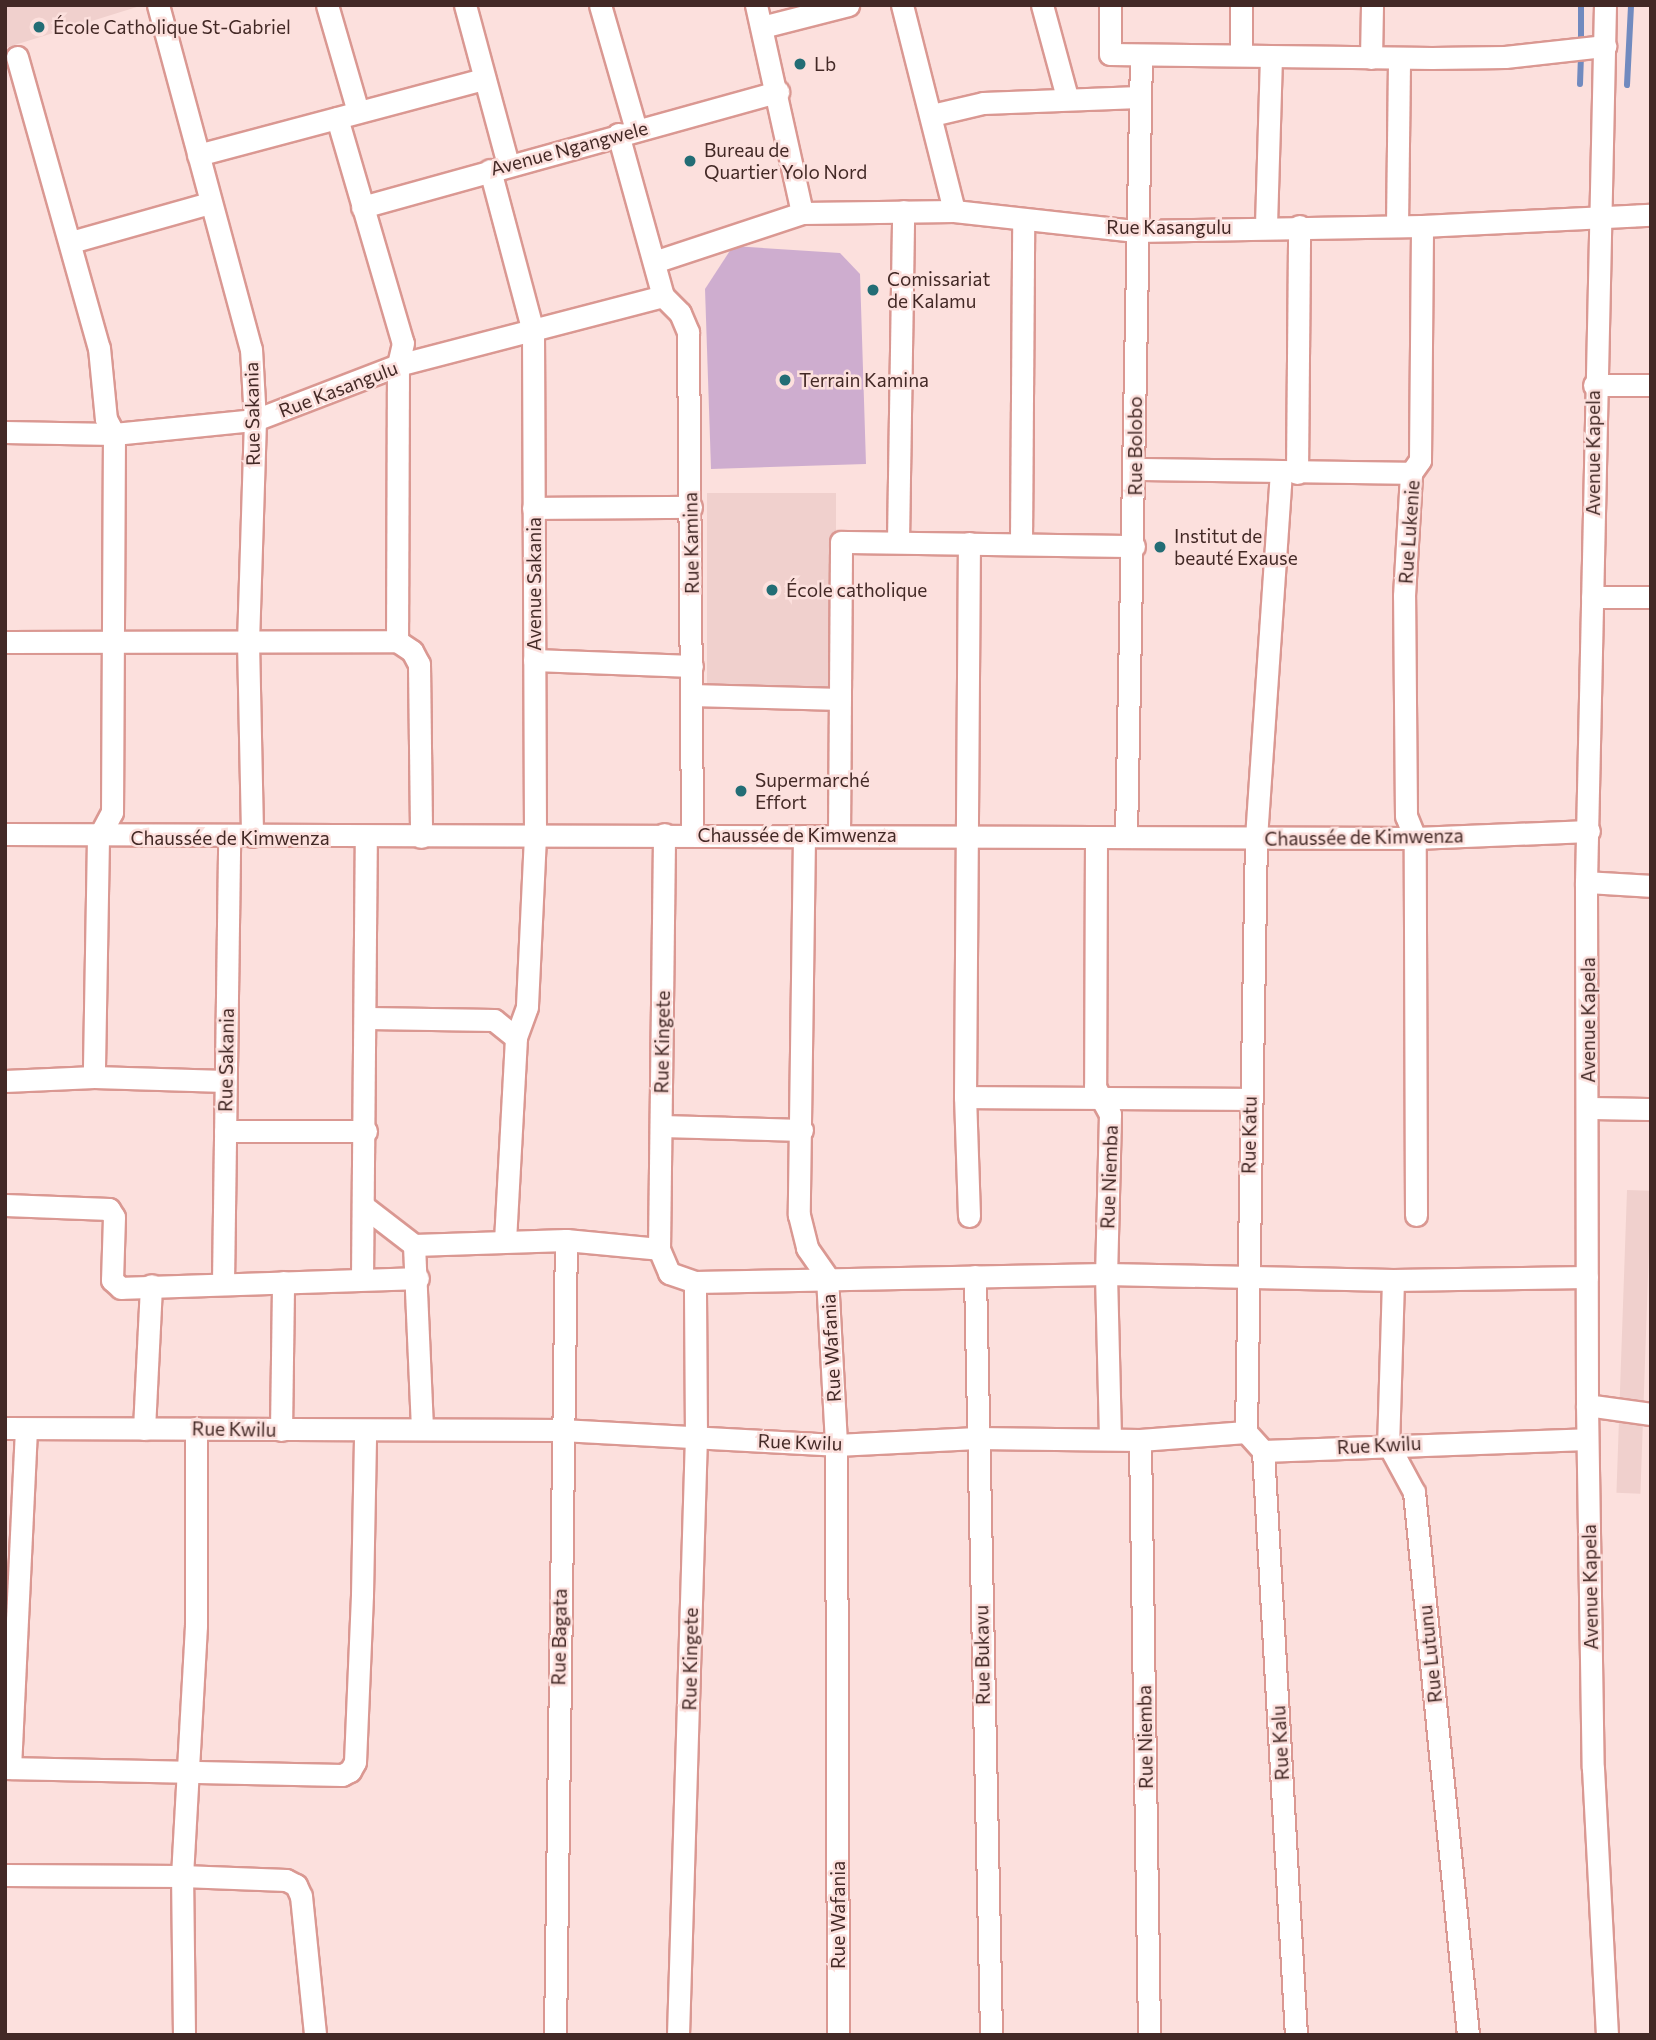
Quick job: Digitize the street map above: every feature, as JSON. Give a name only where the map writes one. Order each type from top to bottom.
[{"type":"street","name":"Rue Sakania","points":[[158,5],[210,203],[247,330],[255,420],[248,640],[252,836]]},
{"type":"street","points":[[327,5],[362,207],[403,343],[398,365],[397,641]]},
{"type":"street","name":"Avenue Sakania","points":[[465,5],[484,79],[533,331],[535,836],[527,1007],[516,1038],[506,1241]]},
{"type":"street","name":"Rue Kamina","points":[[600,5],[653,262],[663,296],[680,313],[688,332],[692,834]]},
{"type":"street","points":[[756,5],[778,92],[802,213]]},
{"type":"street","points":[[762,27],[848,5]]},
{"type":"street","points":[[902,5],[932,115],[954,211]]},
{"type":"street","points":[[1042,5],[1067,97]]},
{"type":"street","points":[[1110,5],[1110,54],[1399,59],[1505,57],[1605,46]]},
{"type":"street","points":[[1241,5],[1241,55]]},
{"type":"street","points":[[1371,58],[1372,5]]},
{"type":"street","name":"Avenue Kapela","points":[[1605,5],[1602,217],[1594,385],[1587,882],[1587,1439],[1593,1768],[1607,2035]]},
{"type":"street","name":"Rue Bolobo","points":[[1126,837],[1134,546],[1136,231],[1141,55]]},
{"type":"street","points":[[17,57],[99,348],[106,419],[114,434],[109,638],[111,812],[98,838],[94,1077]]},
{"type":"street","points":[[1266,225],[1271,58]]},
{"type":"street","points":[[1397,226],[1399,59]]},
{"type":"street","points":[[198,155],[484,79]]},
{"type":"street","name":"Avenue Ngangwele","points":[[362,207],[778,92]]},
{"type":"street","points":[[932,115],[983,103],[1067,97],[1139,97]]},
{"type":"street","points":[[71,242],[210,203]]},
{"type":"street","points":[[898,541],[903,211]]},
{"type":"street","name":"Rue Kasangulu","points":[[653,262],[802,213],[954,211],[1136,231],[1266,225],[1422,226],[1651,215]]},
{"type":"street","points":[[1021,542],[1023,220]]},
{"type":"street","name":"Rue Katu","points":[[1246,1432],[1255,838],[1289,474],[1299,226]]},
{"type":"street","name":"Rue Lukenie","points":[[1415,838],[1406,816],[1404,596],[1411,473],[1420,460],[1422,226]]},
{"type":"street","name":"Rue Kasangulu","points":[[5,432],[114,434],[255,420],[398,365],[663,296]]},
{"type":"street","points":[[1594,385],[1651,385]]},
{"type":"street","points":[[1135,469],[1289,474],[1411,473]]},
{"type":"street","points":[[533,508],[691,507]]},
{"type":"street","points":[[839,836],[841,542],[1021,542],[1134,546]]},
{"type":"street","points":[[969,543],[969,836],[965,1097],[969,1216]]},
{"type":"street","points":[[1592,597],[1651,597]]},
{"type":"street","points":[[5,642],[109,638],[397,641],[412,651],[419,664],[421,837]]},
{"type":"street","points":[[534,660],[692,666]]},
{"type":"street","points":[[692,695],[840,699]]},
{"type":"street","name":"Chaussée de Kimwenza","points":[[5,834],[98,838],[252,836],[366,839],[664,834],[1415,838],[1589,831]]},
{"type":"street","name":"Rue Kingete","points":[[659,1249],[664,834]]},
{"type":"street","name":"Rue Wafania","points":[[803,836],[802,1130],[799,1215],[807,1248],[827,1277],[836,1445],[838,2035]]},
{"type":"street","name":"Rue Sakania","points":[[223,1283],[229,837]]},
{"type":"street","name":"Rue Niemba","points":[[1096,838],[1095,1087],[1110,1114],[1106,1274],[1110,1437]]},
{"type":"street","points":[[1415,838],[1416,1214]]},
{"type":"street","points":[[362,1279],[366,1208],[368,1018],[366,839]]},
{"type":"street","points":[[1587,882],[1651,886]]},
{"type":"street","points":[[368,1018],[494,1020],[516,1038]]},
{"type":"street","points":[[5,1081],[94,1077],[225,1080]]},
{"type":"street","points":[[965,1097],[1249,1099]]},
{"type":"street","points":[[1588,1108],[1651,1109]]},
{"type":"street","points":[[661,1126],[802,1130]]},
{"type":"street","points":[[225,1131],[366,1131]]},
{"type":"street","points":[[5,1205],[110,1209],[114,1217],[112,1280],[121,1288],[418,1278]]},
{"type":"street","points":[[366,1208],[414,1245],[566,1240],[659,1249],[669,1273],[695,1282],[827,1277],[1106,1274],[1393,1280],[1587,1277]]},
{"type":"street","name":"Rue Bagata","points":[[555,2035],[561,1430],[566,1240]]},
{"type":"street","points":[[414,1245],[418,1278],[422,1428]]},
{"type":"street","name":"Rue Bukavu","points":[[975,1276],[990,2035]]},
{"type":"street","points":[[1388,1444],[1393,1280]]},
{"type":"street","points":[[281,1430],[283,1282]]},
{"type":"street","name":"Rue Kingete","points":[[678,2035],[696,1436],[695,1282]]},
{"type":"street","points":[[144,1429],[151,1285]]},
{"type":"street","points":[[1587,1405],[1651,1414]]},
{"type":"street","points":[[184,2035],[182,1876],[196,1625],[196,1428]]},
{"type":"street","name":"Rue Kwilu","points":[[15,1429],[196,1428],[365,1432],[422,1428],[561,1430],[836,1445],[977,1438],[1110,1437],[1140,1440],[1246,1432]]},
{"type":"street","points":[[15,1429],[8,1768],[342,1776],[350,1771],[355,1762],[365,1432]]},
{"type":"street","points":[[1246,1432],[1263,1451]]},
{"type":"street","name":"Rue Kwilu","points":[[1263,1451],[1388,1444],[1587,1439]]},
{"type":"street","name":"Rue Niemba","points":[[1140,1440],[1149,2035]]},
{"type":"street","name":"Rue Lutunu","points":[[1388,1444],[1414,1492],[1468,2035]]},
{"type":"street","name":"Rue Kalu","points":[[1263,1451],[1296,2035]]},
{"type":"street","points":[[5,1875],[182,1876],[286,1880],[296,1885],[301,1896],[314,2035]]},
{"type":"shaded area","name":"École Catholique St-Gabriel","points":[[5,5],[140,5],[140,6],[5,48]]},
{"type":"shaded area","name":"Terrain Kamina","points":[[733,246],[840,253],[860,274],[866,464],[711,469],[705,289]]},
{"type":"shaded area","name":"École catholique","points":[[707,493],[836,493],[836,688],[707,688]]},
{"type":"shaded area","points":[[1627,1190],[1651,1191],[1640,1494],[1616,1493]]},
{"type":"waterway","points":[[1581,5],[1581,43]]},
{"type":"waterway","points":[[1627,85],[1631,5]]},
{"type":"waterway","points":[[1580,84],[1581,52]]},
{"type":"place","name":"École Catholique St-Gabriel","points":[[39,27]]},
{"type":"place","name":"Lb","points":[[800,64]]},
{"type":"place","name":"Bureau de Quartier Yolo Nord","points":[[690,161]]},
{"type":"place","name":"Comissariat de Kalamu","points":[[873,290]]},
{"type":"place","name":"Terrain Kamina","points":[[785,380]]},
{"type":"place","name":"Institut de beauté Exause","points":[[1160,547]]},
{"type":"place","name":"École catholique","points":[[772,590]]},
{"type":"place","name":"Supermarché Effort","points":[[741,791]]}]
